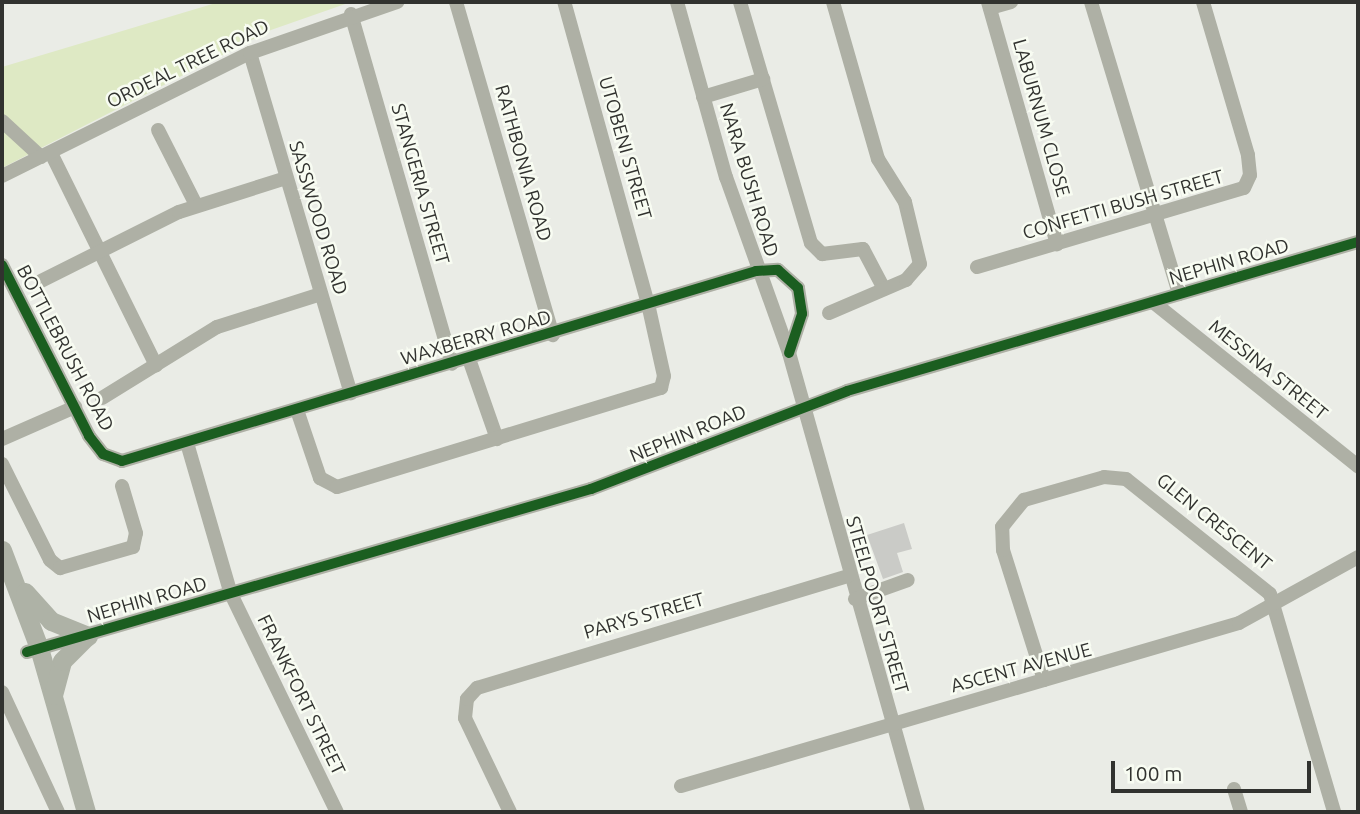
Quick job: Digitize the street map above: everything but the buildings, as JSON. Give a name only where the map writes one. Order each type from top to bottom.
[{"type":"main road","points":[[4,564],[43,615],[87,636],[57,671],[54,705]]},
{"type":"main road","points":[[4,564],[54,705],[86,812]]},
{"type":"main road","points":[[33,650],[75,812]]},
{"type":"street","name":"ORDEAL TREE ROAD","points":[[2,176],[250,53],[351,14],[397,2]]},
{"type":"street","name":"RATHBONIA ROAD","points":[[456,2],[553,335]]},
{"type":"street","name":"UTOBENI STREET","points":[[497,439],[661,388],[664,376],[649,304],[564,2]]},
{"type":"street","name":"NARA BUSH ROAD","points":[[677,2],[756,271],[789,353],[802,407]]},
{"type":"street","points":[[740,2],[816,251],[863,248],[884,289]]},
{"type":"street","points":[[829,313],[916,274],[919,253],[905,202],[878,159],[833,2]]},
{"type":"street","points":[[989,5],[1011,2]]},
{"type":"street","points":[[1091,2],[1180,294]]},
{"type":"street","name":"CONFETTI BUSH STREET","points":[[978,267],[1239,192],[1250,176],[1248,155],[1203,2]]},
{"type":"street","name":"LABURNUM CLOSE","points":[[989,5],[1057,244]]},
{"type":"street","name":"STANGERIA STREET","points":[[351,14],[452,364]]},
{"type":"street","name":"SASSWOOD ROAD","points":[[250,53],[351,393]]},
{"type":"street","points":[[703,97],[763,79]]},
{"type":"street","points":[[2,121],[46,155],[100,252],[156,365]]},
{"type":"street","points":[[158,130],[196,205]]},
{"type":"street","points":[[41,281],[196,205],[286,178]]},
{"type":"street","name":"NEPHIN ROAD","points":[[33,650],[604,485],[802,407],[1358,242]]},
{"type":"street","name":"BOTTLEBRUSH ROAD","points":[[2,265],[97,447]]},
{"type":"street","points":[[756,271],[778,270],[798,288],[802,314],[789,353]]},
{"type":"street","name":"WAXBERRY ROAD","points":[[97,447],[122,461],[553,335],[756,271]]},
{"type":"street","points":[[102,398],[217,327],[321,294]]},
{"type":"street","name":"MESSINA STREET","points":[[1153,302],[1358,466]]},
{"type":"street","points":[[296,410],[320,478],[330,487],[497,439],[469,359]]},
{"type":"street","points":[[2,439],[75,407]]},
{"type":"street","name":"STEELPOORT STREET","points":[[802,407],[918,812]]},
{"type":"street","name":"FRANKFORT STREET","points":[[187,443],[231,594],[337,812]]},
{"type":"street","points":[[2,464],[50,560],[60,568],[133,547],[136,533],[122,486]]},
{"type":"street","name":"GLEN CRESCENT","points":[[1044,680],[1000,534],[1007,516],[1024,500],[1104,477],[1126,479],[1264,588],[1276,606]]},
{"type":"street","name":"ASCENT AVENUE","points":[[681,786],[1187,640],[1276,606],[1358,557]]},
{"type":"street","name":"PARYS STREET","points":[[510,812],[464,711],[471,693],[484,684],[849,576]]},
{"type":"street","points":[[855,599],[908,580]]},
{"type":"street","points":[[1276,606],[1334,812]]},
{"type":"street","points":[[2,692],[58,812]]},
{"type":"street","points":[[1234,789],[1241,812]]},
{"type":"green space","points":[[219,2],[351,2],[271,30],[2,168],[2,67]]},
{"type":"cycle path","points":[[27,652],[591,489],[847,391],[1358,242]]},
{"type":"cycle path","points":[[2,265],[89,436],[103,454],[122,461],[756,271],[778,270],[798,288],[802,314],[789,353]]}]
